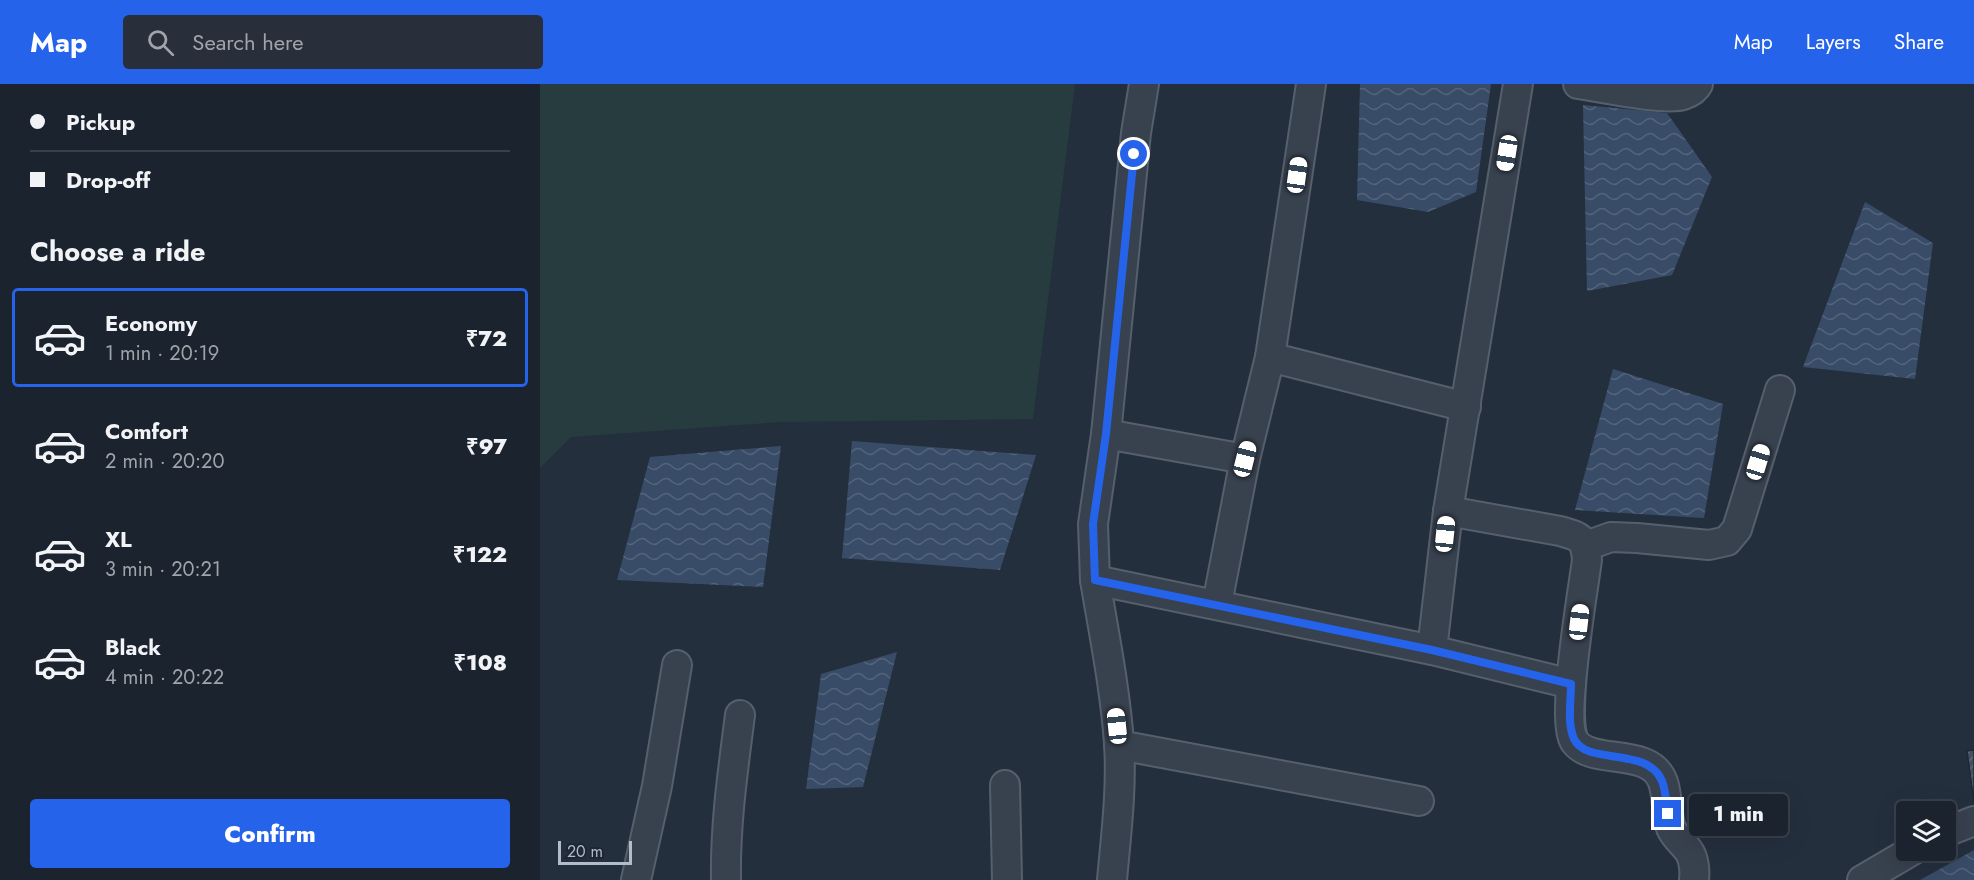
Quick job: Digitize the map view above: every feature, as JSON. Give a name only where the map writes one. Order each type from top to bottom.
[{"type":"street","points":[[1112,880],[1119,806],[1119,745],[1113,688],[1095,580],[1093,524],[1106,434],[1136,133],[1144,84]]},
{"type":"street","points":[[1217,604],[1245,459],[1270,357],[1311,84]]},
{"type":"street","points":[[1432,650],[1448,511],[1518,84]]},
{"type":"street","points":[[1578,84],[1663,96],[1682,96],[1695,89],[1698,84]]},
{"type":"street","points":[[1270,357],[1466,407]]},
{"type":"street","points":[[1586,546],[1611,537],[1709,545],[1727,541],[1737,529],[1780,390]]},
{"type":"street","points":[[1106,434],[1245,459]]},
{"type":"street","points":[[1448,511],[1560,531],[1578,536],[1586,546],[1587,560],[1571,684],[1570,728],[1575,742],[1590,752],[1644,762],[1656,770],[1663,782],[1672,829],[1679,842],[1690,853],[1695,872],[1694,880]]},
{"type":"street","points":[[1095,580],[1432,650],[1571,684]]},
{"type":"street","points":[[636,880],[657,786],[677,665]]},
{"type":"street","points":[[726,880],[725,846],[740,715]]},
{"type":"street","points":[[1119,745],[1419,801]]},
{"type":"street","points":[[1005,785],[1007,880]]},
{"type":"street","points":[[1956,828],[1974,821]]},
{"type":"street","points":[[1862,880],[1896,860]]},
{"type":"green space","points":[[540,84],[1075,84],[1033,419],[781,422],[571,437],[540,468]]},
{"type":"water","points":[[1360,84],[1491,84],[1476,192],[1428,212],[1357,200]]},
{"type":"water","points":[[1583,105],[1667,113],[1712,177],[1672,275],[1587,291]]},
{"type":"water","points":[[1865,202],[1933,243],[1915,379],[1803,367]]},
{"type":"water","points":[[1613,369],[1723,404],[1704,518],[1575,510]]},
{"type":"water","points":[[852,441],[1036,455],[1000,570],[842,558]]},
{"type":"water","points":[[781,446],[763,587],[617,580],[650,457]]},
{"type":"water","points":[[897,652],[863,787],[806,789],[821,674]]},
{"type":"water","points":[[1974,850],[1974,880],[1920,880],[1956,861]]},
{"type":"building","points":[[1974,750],[1974,803],[1967,751]]},
{"type":"route","points":[[1134,154],[1106,434],[1093,524],[1095,580],[1432,650],[1571,684],[1570,728],[1575,742],[1590,752],[1644,762],[1656,770],[1663,782],[1668,814]]}]
